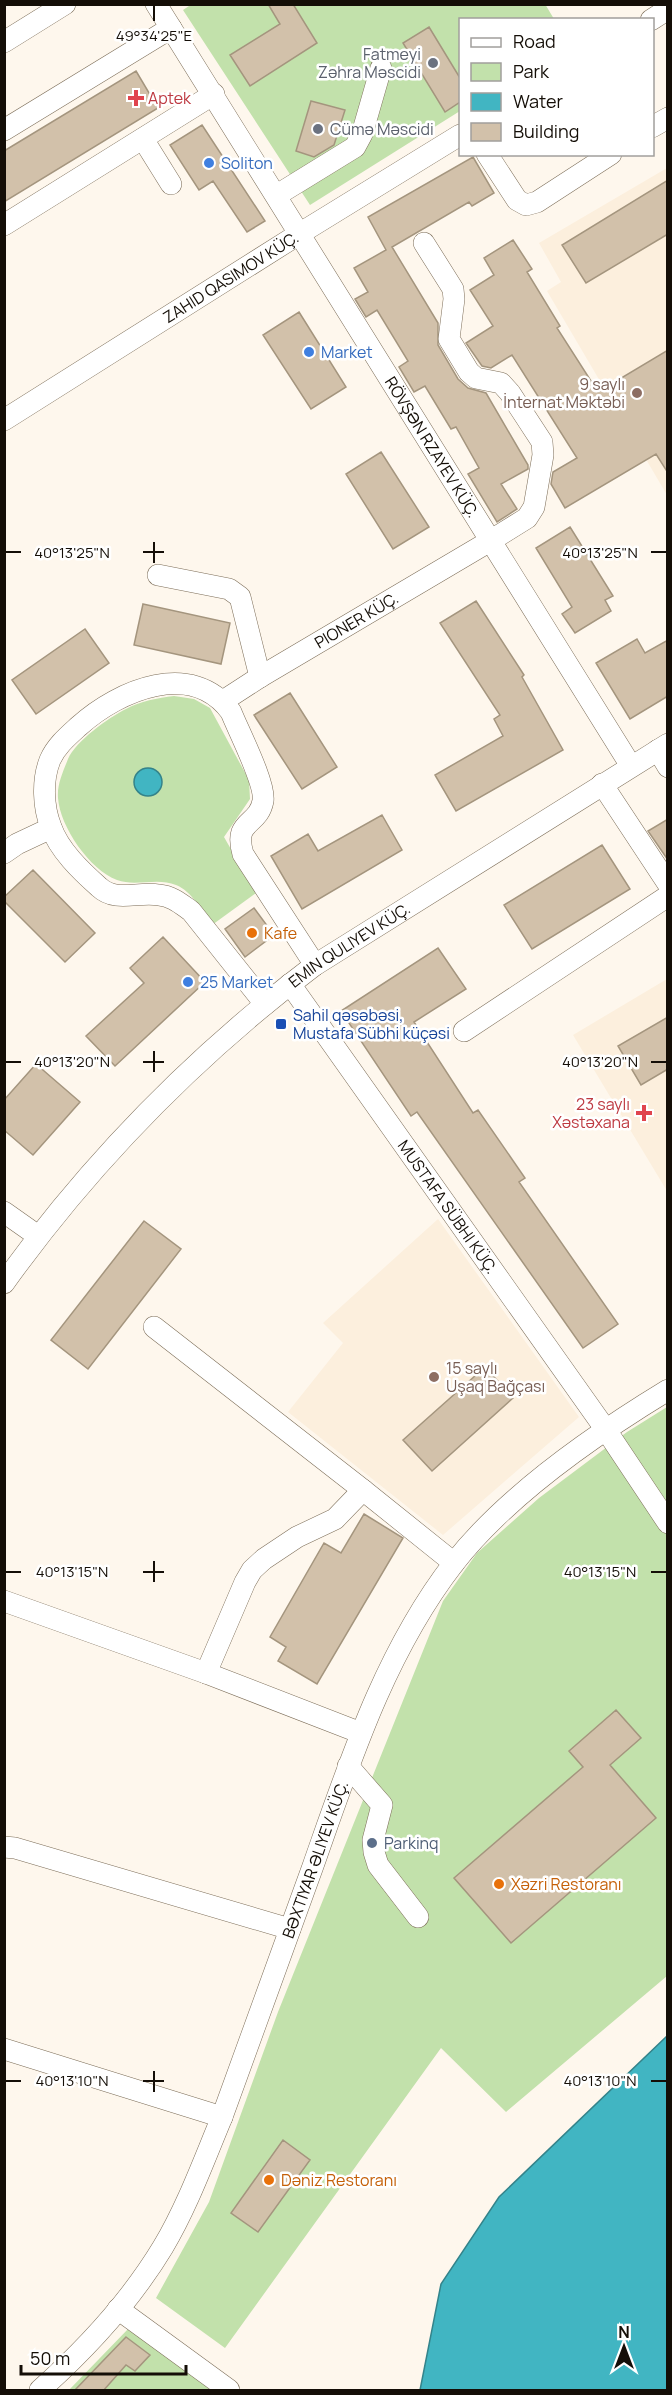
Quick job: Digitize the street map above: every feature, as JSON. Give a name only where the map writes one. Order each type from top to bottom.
[{"type":"street","points":[[4,42],[65,4]]},
{"type":"street","name":"RÖVŞƏN RZAYEV KÜÇ.","points":[[156,4],[277,195],[630,766]]},
{"type":"street","points":[[654,18],[668,9]]},
{"type":"street","points":[[4,130],[171,28]]},
{"type":"street","points":[[277,195],[356,147],[381,68]]},
{"type":"street","points":[[4,225],[214,94]]},
{"type":"street","points":[[654,126],[668,117]]},
{"type":"street","points":[[4,420],[459,136]]},
{"type":"street","points":[[142,138],[171,184]]},
{"type":"street","points":[[488,156],[517,200],[526,205],[537,202],[608,156]]},
{"type":"street","name":"PIONER KÜÇ.","points":[[223,701],[527,518],[534,507],[543,455],[542,442],[501,383],[476,378],[469,372],[448,339],[454,299],[453,289],[424,243]]},
{"type":"street","points":[[158,575],[229,589],[240,597],[260,677]]},
{"type":"street","points":[[265,1004],[191,911],[175,900],[161,895],[142,893],[116,897],[101,890],[65,852],[51,828],[45,799],[45,780],[51,760],[62,742],[88,718],[117,699],[151,685],[177,683],[196,686],[210,691],[223,701],[231,712],[262,786],[263,800],[257,814],[241,831],[240,844],[243,854],[315,965]]},
{"type":"street","name":"EMIN QULIYEV KÜÇ.","points":[[4,1282],[38,1236],[100,1162],[156,1104],[265,1004],[315,965],[630,766],[664,753]]},
{"type":"street","points":[[602,784],[668,884]]},
{"type":"street","points":[[4,853],[17,844],[51,828]]},
{"type":"street","points":[[464,1030],[668,896]]},
{"type":"street","name":"MUSTAFA SÜBHI KÜÇ.","points":[[290,984],[606,1430],[668,1523]]},
{"type":"street","points":[[4,1212],[38,1236]]},
{"type":"street","points":[[154,1327],[454,1563]]},
{"type":"street","name":"BƏXTIYAR ƏLIYEV KÜÇ.","points":[[40,2391],[86,2346],[118,2309],[163,2247],[222,2117],[361,1733],[405,1637],[429,1598],[473,1540],[524,1492],[606,1430],[668,1390]]},
{"type":"street","points":[[206,1673],[252,1570],[297,1537],[335,1519],[363,1490]]},
{"type":"street","points":[[4,1601],[206,1673],[361,1733]]},
{"type":"street","points":[[348,1766],[382,1805],[373,1840],[378,1864],[418,1917]]},
{"type":"street","points":[[4,1847],[15,1848],[290,1929]]},
{"type":"street","points":[[4,2049],[222,2117]]},
{"type":"street","points":[[118,2309],[229,2391]]},
{"type":"shaded area","name":"9 saylı İnternat Məktəbi","points":[[667,168],[667,495],[547,291],[561,282],[539,243]]},
{"type":"shaded area","name":"23 saylı Xəstəxana","points":[[667,979],[667,1191],[573,1035]]},
{"type":"shaded area","name":"15 saylı Uşaq Bağçası","points":[[438,1219],[579,1417],[443,1535],[288,1412],[343,1343],[323,1323]]},
{"type":"green space","points":[[192,4],[545,4],[553,18],[459,18],[459,112],[310,205],[183,10]]},
{"type":"green space","points":[[174,696],[194,699],[210,708],[249,780],[250,799],[224,837],[256,893],[212,925],[192,897],[182,888],[161,882],[124,882],[107,875],[97,867],[70,834],[64,822],[58,798],[59,783],[68,759],[85,738],[110,718],[131,706]]},
{"type":"green space","points":[[667,1407],[667,1976],[506,2112],[441,2048],[225,2348],[156,2298],[209,2202],[278,2012],[443,1601],[477,1553],[539,1498],[627,1432]]},
{"type":"green space","points":[[129,2328],[212,2390],[69,2390]]},
{"type":"water","points":[[148,768],[158,772],[162,782],[158,792],[148,796],[138,792],[134,782],[138,772]]},
{"type":"water","points":[[667,2036],[667,2390],[420,2390],[441,2284],[499,2197]]},
{"type":"building","points":[[268,4],[293,4],[317,43],[250,86],[230,55],[280,24]]},
{"type":"building","points":[[429,27],[459,76],[459,103],[445,112],[403,43]]},
{"type":"building","points":[[136,71],[158,108],[4,202],[4,151]]},
{"type":"building","points":[[311,101],[345,110],[334,145],[314,157],[296,151]]},
{"type":"building","points":[[202,125],[265,221],[247,232],[213,181],[199,190],[170,145]]},
{"type":"building","points":[[473,157],[494,193],[472,206],[469,202],[392,247],[438,323],[438,345],[458,379],[468,388],[486,393],[528,465],[528,469],[501,484],[517,509],[497,522],[468,474],[479,468],[456,427],[451,429],[425,386],[414,392],[399,367],[408,361],[377,310],[366,317],[355,299],[368,292],[354,268],[386,250],[368,217]]},
{"type":"building","points":[[668,180],[668,234],[586,283],[562,245]]},
{"type":"building","points":[[513,240],[532,269],[527,272],[560,326],[557,328],[598,392],[668,350],[668,473],[656,454],[565,508],[551,484],[553,472],[577,458],[512,355],[491,368],[482,366],[466,343],[493,326],[470,290],[494,275],[484,258]]},
{"type":"building","points":[[299,312],[346,387],[311,409],[263,335]]},
{"type":"building","points":[[381,452],[429,527],[393,549],[346,474]]},
{"type":"building","points":[[570,527],[613,596],[605,600],[611,611],[575,633],[562,614],[572,607],[536,548]]},
{"type":"building","points":[[476,601],[524,675],[522,677],[563,750],[456,811],[435,775],[503,736],[494,719],[500,715],[440,623]]},
{"type":"building","points":[[143,604],[230,623],[221,664],[134,645]]},
{"type":"building","points":[[85,629],[109,663],[36,714],[12,680]]},
{"type":"building","points":[[637,639],[645,653],[668,640],[668,696],[630,719],[596,663]]},
{"type":"building","points":[[290,693],[337,767],[302,789],[254,715]]},
{"type":"building","points":[[382,815],[402,850],[302,909],[271,856],[308,834],[318,851]]},
{"type":"building","points":[[668,819],[668,860],[648,831]]},
{"type":"building","points":[[602,845],[630,889],[532,949],[504,905]]},
{"type":"building","points":[[33,870],[95,933],[65,962],[4,901],[4,897]]},
{"type":"building","points":[[254,908],[274,935],[245,957],[225,929]]},
{"type":"building","points":[[163,937],[205,982],[115,1066],[86,1036],[144,983],[130,968]]},
{"type":"building","points":[[438,948],[466,989],[414,1022],[473,1113],[478,1110],[525,1178],[519,1182],[618,1324],[583,1348],[417,1112],[411,1116],[341,1011]]},
{"type":"building","points":[[668,1017],[668,1069],[641,1085],[618,1046]]},
{"type":"building","points":[[36,1064],[80,1102],[33,1155],[4,1130],[4,1100]]},
{"type":"building","points":[[144,1221],[181,1249],[88,1369],[51,1340]]},
{"type":"building","points":[[485,1367],[513,1398],[432,1471],[403,1440]]},
{"type":"building","points":[[364,1514],[403,1538],[317,1684],[278,1661],[286,1647],[270,1637],[324,1543],[341,1553]]},
{"type":"building","points":[[616,1710],[641,1738],[610,1765],[656,1818],[511,1943],[454,1878],[583,1767],[569,1751]]},
{"type":"building","points":[[283,2140],[310,2160],[258,2232],[231,2213]]},
{"type":"building","points":[[126,2337],[150,2355],[135,2371],[126,2365],[103,2391],[74,2391]]},
{"type":"place","name":"Fatmeyi Zəhra Məscidi","points":[[433,63]]},
{"type":"place","name":"Aptek","points":[[136,98]]},
{"type":"place","name":"Cümə Məscidi","points":[[318,129]]},
{"type":"place","name":"Soliton","points":[[209,163]]},
{"type":"place","name":"Market","points":[[309,352]]},
{"type":"place","name":"9 saylı İnternat Məktəbi","points":[[637,393]]},
{"type":"place","name":"Kafe","points":[[252,933]]},
{"type":"place","name":"25 Market","points":[[188,982]]},
{"type":"place","name":"Sahil qəsəbəsi, Mustafa Sübhi küçəsi","points":[[281,1024]]},
{"type":"place","name":"23 saylı Xəstəxana","points":[[644,1113]]},
{"type":"place","name":"15 saylı Uşaq Bağçası","points":[[434,1377]]},
{"type":"place","name":"Parkinq","points":[[372,1843]]},
{"type":"place","name":"Xəzri Restoranı","points":[[499,1884]]},
{"type":"place","name":"Dəniz Restoranı","points":[[269,2180]]}]
